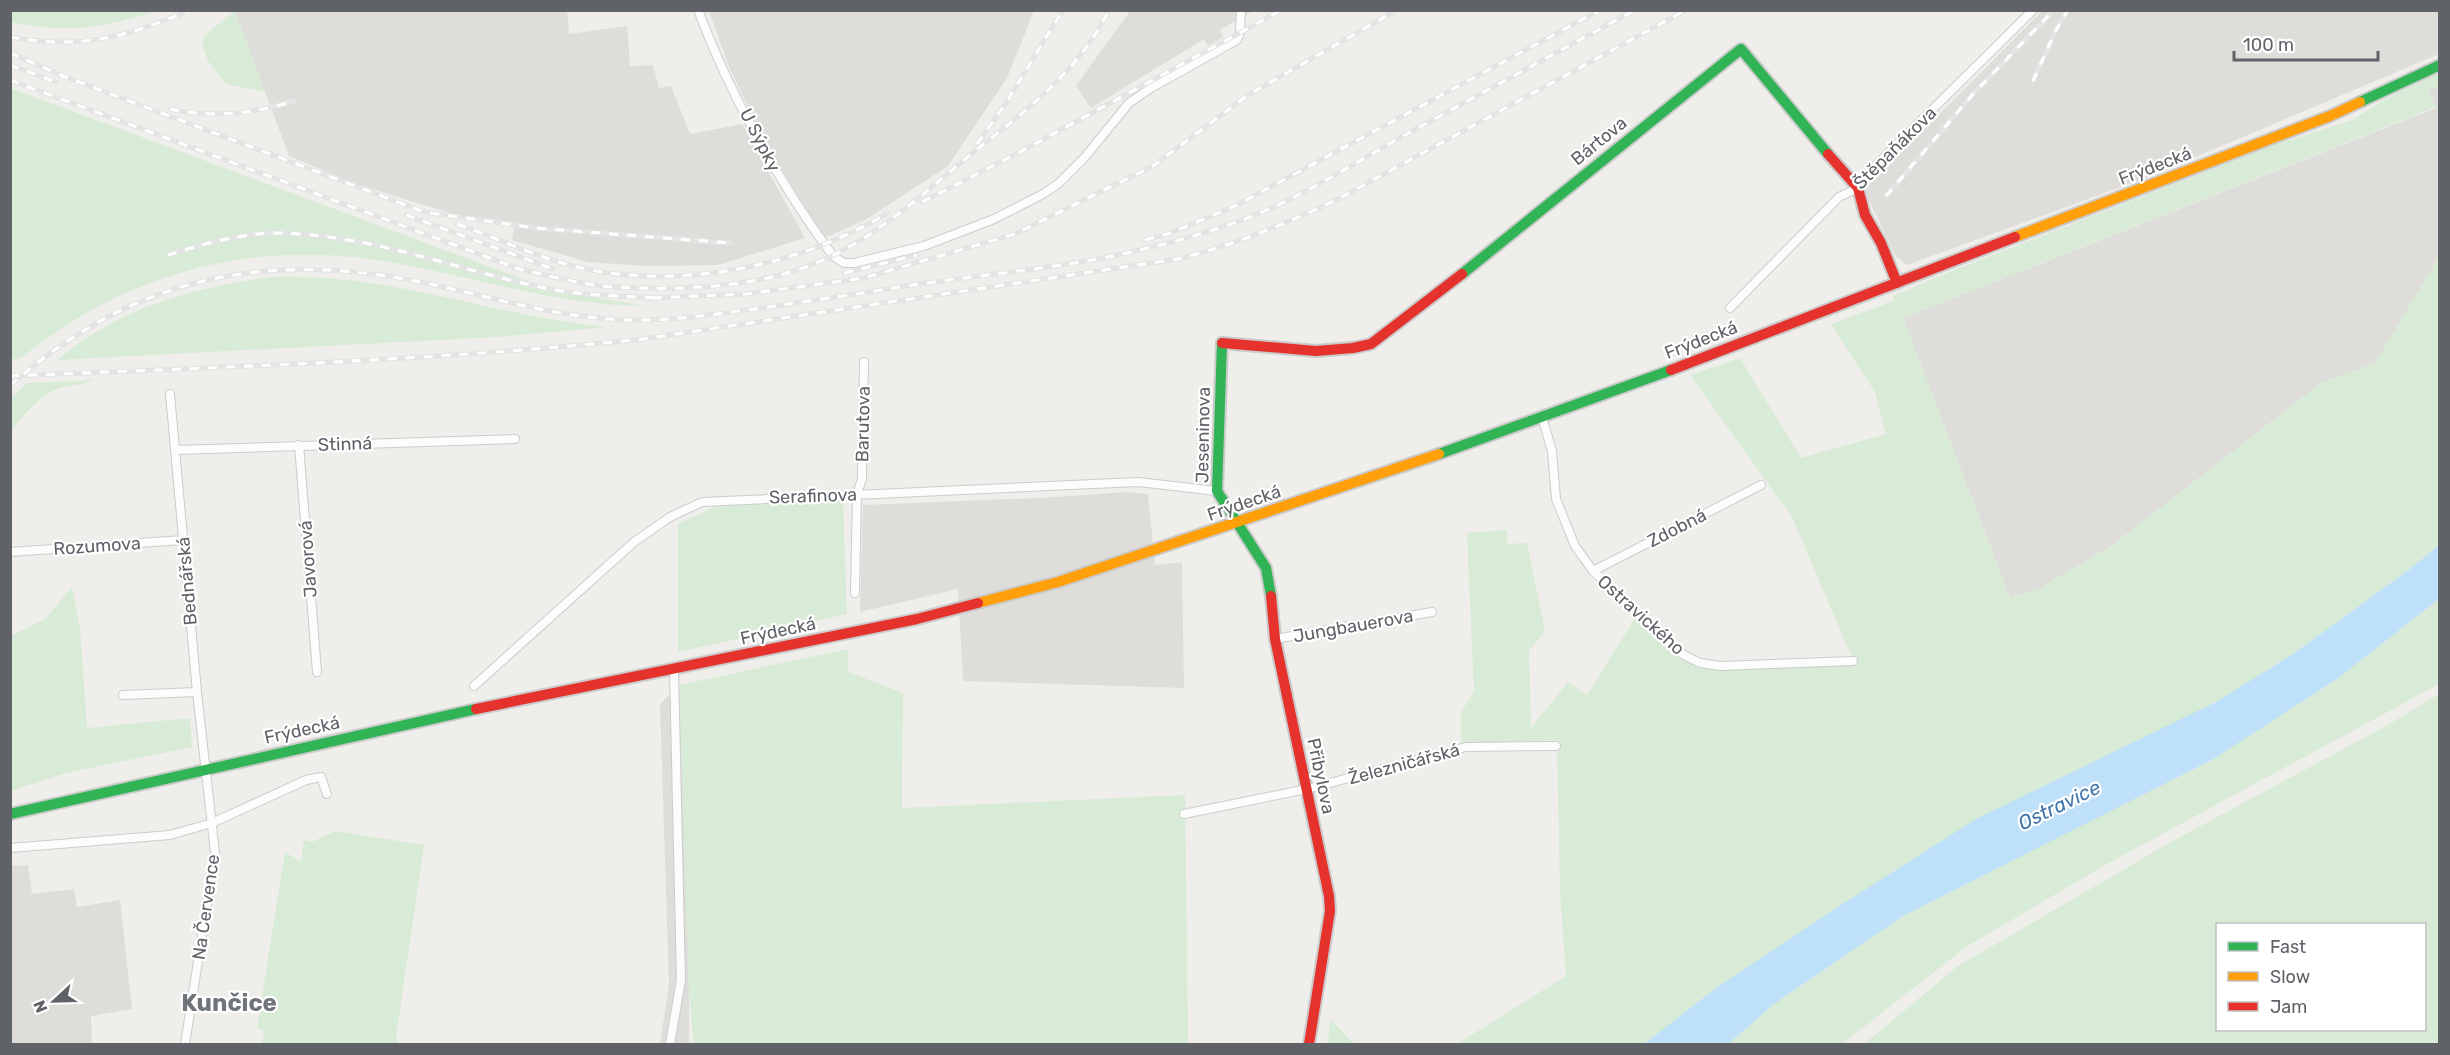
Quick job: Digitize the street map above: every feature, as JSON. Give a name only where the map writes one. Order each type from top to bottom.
[{"type":"main road","name":"Bártova","points":[[1222,342],[1294,350],[1353,349],[1371,344],[1470,268],[1741,49],[1858,188],[1865,215],[1881,243],[1897,283]]},
{"type":"main road","name":"Frýdecká","points":[[10,813],[424,720],[674,670],[977,605],[1058,582],[1237,523],[1542,417],[2330,116],[2439,64]]},
{"type":"main road","name":"Jeseninova","points":[[1222,342],[1217,491],[1237,523]]},
{"type":"main road","name":"Přibylova","points":[[1237,523],[1266,568],[1270,584],[1275,639],[1329,896],[1330,911],[1310,1044]]},
{"type":"street","name":"U Sýpky","points":[[698,10],[712,48],[782,183],[837,260],[844,263],[867,261],[924,246],[994,219],[1043,194],[1059,183],[1085,157],[1129,104],[1151,88],[1237,40],[1240,33],[1241,10]]},
{"type":"street","name":"Štěpaňákova","points":[[1730,308],[1839,196],[1858,188],[1866,175],[2033,10]]},
{"type":"street","name":"Barutova","points":[[855,593],[857,494],[862,479],[864,362]]},
{"type":"street","name":"Bednářská","points":[[170,394],[204,769]]},
{"type":"street","name":"Ostravického","points":[[1542,417],[1552,451],[1556,499],[1575,546],[1593,571],[1666,642],[1700,663],[1721,666],[1853,662]]},
{"type":"street","name":"Stinná","points":[[176,450],[515,439]]},
{"type":"street","name":"Javorová","points":[[299,445],[317,672]]},
{"type":"street","name":"Serafinova","points":[[474,686],[634,542],[670,517],[702,502],[1138,482],[1217,491]]},
{"type":"street","name":"Zdobná","points":[[1593,571],[1761,485]]},
{"type":"street","name":"Rozumova","points":[[10,552],[183,540]]},
{"type":"street","name":"Jungbauerova","points":[[1275,639],[1432,612]]},
{"type":"street","points":[[670,1044],[681,980],[674,670]]},
{"type":"street","points":[[123,695],[197,692]]},
{"type":"street","name":"Železničářská","points":[[1184,814],[1307,789],[1466,747],[1556,746]]},
{"type":"street","name":"Na Července","points":[[185,1044],[215,853],[204,769]]},
{"type":"street","points":[[10,848],[170,835],[212,823],[306,780],[321,777],[327,794]]},
{"type":"shaded area","points":[[567,10],[569,34],[627,26],[630,66],[653,65],[659,88],[671,86],[690,134],[742,124],[805,238],[718,265],[645,266],[588,262],[512,240],[515,222],[453,214],[356,184],[289,156],[235,11]]},
{"type":"shaded area","points":[[709,11],[1034,11],[1007,78],[948,166],[865,220],[824,238],[764,140],[729,67]]},
{"type":"shaded area","points":[[1130,11],[1253,11],[1220,30],[1223,37],[1208,46],[1204,39],[1091,108],[1076,86]]},
{"type":"shaded area","points":[[2042,11],[2439,11],[2439,54],[2146,178],[1907,265],[1895,255],[1866,194],[1867,187]]},
{"type":"shaded area","points":[[2439,85],[2439,257],[2375,363],[2321,383],[2110,547],[2038,589],[2010,598],[1903,318],[2436,108],[2428,91]]},
{"type":"shaded area","points":[[1127,492],[1148,494],[1155,565],[1182,562],[1184,688],[963,681],[958,589],[860,612],[863,505]]},
{"type":"shaded area","points":[[679,685],[689,943],[689,1044],[660,1044],[669,984],[660,704]]},
{"type":"shaded area","points":[[28,865],[32,894],[74,889],[77,907],[120,900],[132,1009],[91,1016],[92,1044],[11,1044],[11,866]]},
{"type":"green space","points":[[11,10],[158,11],[102,25],[51,28],[11,22]]},
{"type":"green space","points":[[235,11],[265,92],[226,84],[208,61],[202,44],[205,35]]},
{"type":"green space","points":[[2439,73],[2439,85],[2428,91],[2436,107],[1903,318],[2010,598],[2038,589],[2110,547],[2321,383],[2375,363],[2439,257],[2439,545],[2410,569],[2293,654],[2216,702],[2110,755],[1841,905],[1716,988],[1644,1044],[1457,1044],[1566,976],[1560,892],[1557,740],[1461,743],[1461,712],[1474,692],[1467,533],[1507,530],[1507,544],[1527,543],[1545,631],[1529,651],[1531,728],[1568,682],[1587,695],[1636,617],[1673,655],[1699,668],[1853,660],[1792,517],[1690,375],[1740,358],[1801,458],[1886,434],[1875,392],[1831,324],[1894,301],[1893,296],[1952,271],[2272,146],[2352,120],[2389,97]]},
{"type":"green space","points":[[10,88],[552,290],[646,306],[614,305],[552,297],[431,270],[348,257],[297,255],[247,258],[199,268],[152,282],[106,302],[62,328],[20,359],[11,359]]},
{"type":"green space","points":[[275,277],[318,278],[401,288],[565,322],[607,327],[497,337],[57,360],[106,326],[160,302],[217,286]]},
{"type":"green space","points":[[94,380],[50,392],[32,407],[11,430],[11,398],[27,383]]},
{"type":"green space","points":[[843,500],[847,614],[678,652],[678,524],[716,506]]},
{"type":"green space","points":[[72,587],[80,628],[87,728],[190,718],[192,747],[66,773],[11,791],[11,636],[45,619]]},
{"type":"green space","points":[[2439,599],[2439,684],[2105,865],[1966,947],[1842,1044],[1728,1044],[1774,1004],[1903,916],[2212,760],[2337,679]]},
{"type":"green space","points":[[848,649],[848,672],[903,693],[902,808],[1185,795],[1188,1044],[694,1044],[689,993],[679,685]]},
{"type":"green space","points":[[2439,694],[2439,1044],[1864,1044],[1958,966],[2171,842],[2386,726]]},
{"type":"green space","points":[[335,831],[424,845],[396,1037],[399,1044],[262,1044],[264,1031],[257,1028],[285,852],[301,862],[304,840],[312,842]]},
{"type":"green space","points":[[1330,1019],[1354,1044],[1328,1044]]},
{"type":"water","name":"Ostravice","points":[[2439,545],[2439,599],[2337,679],[2212,760],[1903,916],[1774,1004],[1728,1044],[1644,1044],[1716,988],[1976,819],[2216,702],[2293,654],[2410,569]]},
{"type":"railway","points":[[10,37],[59,42],[103,38],[124,34],[191,10]]},
{"type":"railway","points":[[977,144],[1006,103],[1063,10]]},
{"type":"railway","points":[[515,268],[602,286],[669,288],[753,281],[807,267],[852,246],[889,221],[1032,105],[1083,52],[1109,10]]},
{"type":"railway","points":[[922,202],[1018,153],[1282,10]]},
{"type":"railway","points":[[653,298],[746,294],[864,278],[1015,234],[1153,166],[1248,95],[1397,10]]},
{"type":"railway","points":[[1145,240],[1171,233],[1235,206],[1600,10]]},
{"type":"railway","points":[[10,386],[56,349],[103,320],[151,297],[202,282],[253,272],[307,270],[363,273],[420,282],[585,317],[656,320],[762,308],[1113,256],[1218,229],[1278,205],[1635,10]]},
{"type":"railway","points":[[10,376],[406,358],[564,347],[643,339],[1178,259],[1260,233],[1338,199],[1686,10]]},
{"type":"railway","points":[[1886,196],[1974,93],[2054,10]]},
{"type":"railway","points":[[2033,81],[2056,30],[2068,10]]},
{"type":"railway","points":[[10,53],[63,76],[424,212],[535,228],[730,243]]},
{"type":"railway","points":[[10,65],[56,82]]},
{"type":"railway","points":[[10,80],[522,270]]},
{"type":"railway","points":[[170,109],[217,114],[248,112],[294,101]]},
{"type":"railway","points":[[457,224],[532,253],[577,267],[645,276],[680,276],[750,267],[784,258],[848,234],[888,213]]},
{"type":"railway","points":[[406,215],[553,269]]},
{"type":"railway","points":[[168,255],[208,243],[265,233],[314,235],[383,247],[550,289],[659,298]]},
{"type":"railway","points":[[844,273],[917,255]]},
{"type":"traffic: fast","points":[[1462,274],[1741,49],[1828,154]]},
{"type":"traffic: fast","points":[[2360,102],[2440,65]]},
{"type":"traffic: fast","points":[[1222,343],[1217,491],[1266,568],[1271,596]]},
{"type":"traffic: fast","points":[[1439,454],[1671,370]]},
{"type":"traffic: fast","points":[[10,814],[476,709]]},
{"type":"traffic: slow","points":[[2015,237],[2330,116],[2360,102]]},
{"type":"traffic: slow","points":[[978,603],[1058,582],[1439,454]]},
{"type":"traffic: jam","points":[[1828,154],[1858,188],[1865,215],[1881,243],[1897,283]]},
{"type":"traffic: jam","points":[[1671,370],[2015,237]]},
{"type":"traffic: jam","points":[[1222,343],[1316,351],[1371,344],[1462,274]]},
{"type":"traffic: jam","points":[[1271,596],[1275,639],[1329,896],[1330,911],[1309,1044]]},
{"type":"traffic: jam","points":[[476,709],[917,619],[978,603]]},
{"type":"district","name":"Kunčice","points":[[229,1003]]}]
